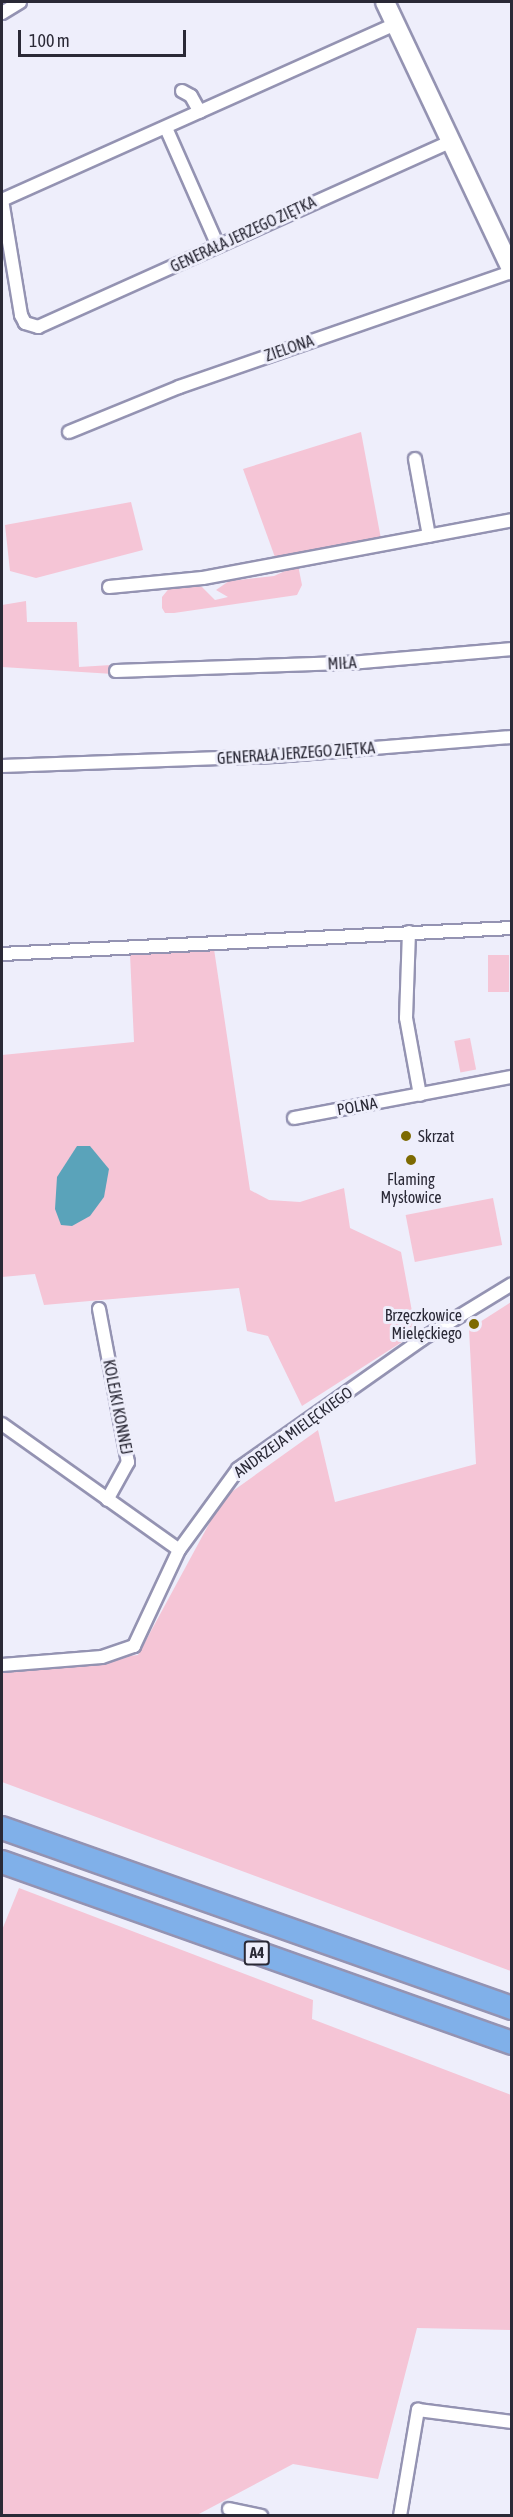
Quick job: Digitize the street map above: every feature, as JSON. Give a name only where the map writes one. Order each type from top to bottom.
[{"type":"highway","name":"A4","points":[[2,1828],[512,2008]]},
{"type":"highway","name":"A4","points":[[2,1863],[512,2043]]},
{"type":"main road","points":[[384,2],[512,271]]},
{"type":"street","points":[[2,13],[20,2]]},
{"type":"street","points":[[4,199],[395,24]]},
{"type":"street","points":[[182,91],[191,96],[200,112]]},
{"type":"street","points":[[166,128],[218,246]]},
{"type":"street","name":"GENERAŁA JERZEGO ZIĘTKA","points":[[4,199],[21,315],[23,322],[35,327],[450,142]]},
{"type":"street","name":"ZIELONA","points":[[69,432],[179,387],[512,271]]},
{"type":"street","points":[[415,459],[429,536]]},
{"type":"street","points":[[109,587],[203,578],[512,519]]},
{"type":"street","name":"MIŁA","points":[[116,671],[350,663],[512,649]]},
{"type":"street","name":"GENERAŁA JERZEGO ZIĘTKA","points":[[2,766],[275,756],[512,737]]},
{"type":"street","points":[[2,954],[512,928]]},
{"type":"street","points":[[409,932],[406,1018],[420,1095],[512,1077]]},
{"type":"street","name":"POLNA","points":[[294,1118],[420,1095]]},
{"type":"street","name":"ANDRZEJA MIELĘCKIEGO","points":[[2,1665],[102,1657],[134,1646],[179,1550],[238,1469],[422,1340],[512,1284]]},
{"type":"street","name":"KOLEJKI KONNEJ","points":[[99,1309],[128,1462],[107,1500]]},
{"type":"street","points":[[2,1424],[179,1550]]},
{"type":"street","points":[[400,2516],[418,2410],[512,2422]]},
{"type":"street","points":[[229,2509],[261,2516]]},
{"type":"shaded area","points":[[361,432],[381,539],[276,560],[243,469]]},
{"type":"shaded area","points":[[131,502],[143,550],[36,578],[10,571],[5,525]]},
{"type":"shaded area","points":[[298,565],[302,585],[297,595],[174,613],[165,613],[162,608],[162,597],[171,586],[202,587],[215,600],[228,597],[216,590],[229,581],[274,576]]},
{"type":"shaded area","points":[[26,601],[27,622],[77,622],[79,667],[127,664],[113,674],[2,667],[2,605]]},
{"type":"shaded area","points":[[214,949],[250,1190],[269,1200],[300,1202],[344,1188],[350,1228],[401,1252],[416,1333],[302,1406],[268,1336],[247,1331],[239,1288],[44,1305],[35,1274],[2,1277],[2,1055],[134,1042],[130,954]]},
{"type":"shaded area","points":[[488,955],[509,955],[509,992],[488,992]]},
{"type":"shaded area","points":[[470,1038],[476,1069],[460,1072],[454,1041]]},
{"type":"shaded area","points":[[493,1198],[502,1245],[415,1262],[406,1215]]},
{"type":"shaded area","points":[[511,1302],[511,1971],[2,1782],[2,1670],[138,1655],[223,1498],[318,1430],[335,1502],[476,1464],[469,1329]]},
{"type":"shaded area","points":[[19,1888],[313,2000],[312,2019],[511,2095],[511,2330],[417,2328],[378,2479],[293,2464],[197,2515],[2,2515],[2,1930]]},
{"type":"water","points":[[77,1146],[90,1146],[109,1169],[104,1197],[90,1216],[72,1226],[61,1225],[55,1209],[57,1177]]},
{"type":"place","name":"Skrzat","points":[[406,1136]]},
{"type":"place","name":"Flaming Mysłowice","points":[[411,1160]]},
{"type":"place","name":"Brzęczkowice Mielęckiego","points":[[474,1324]]}]
